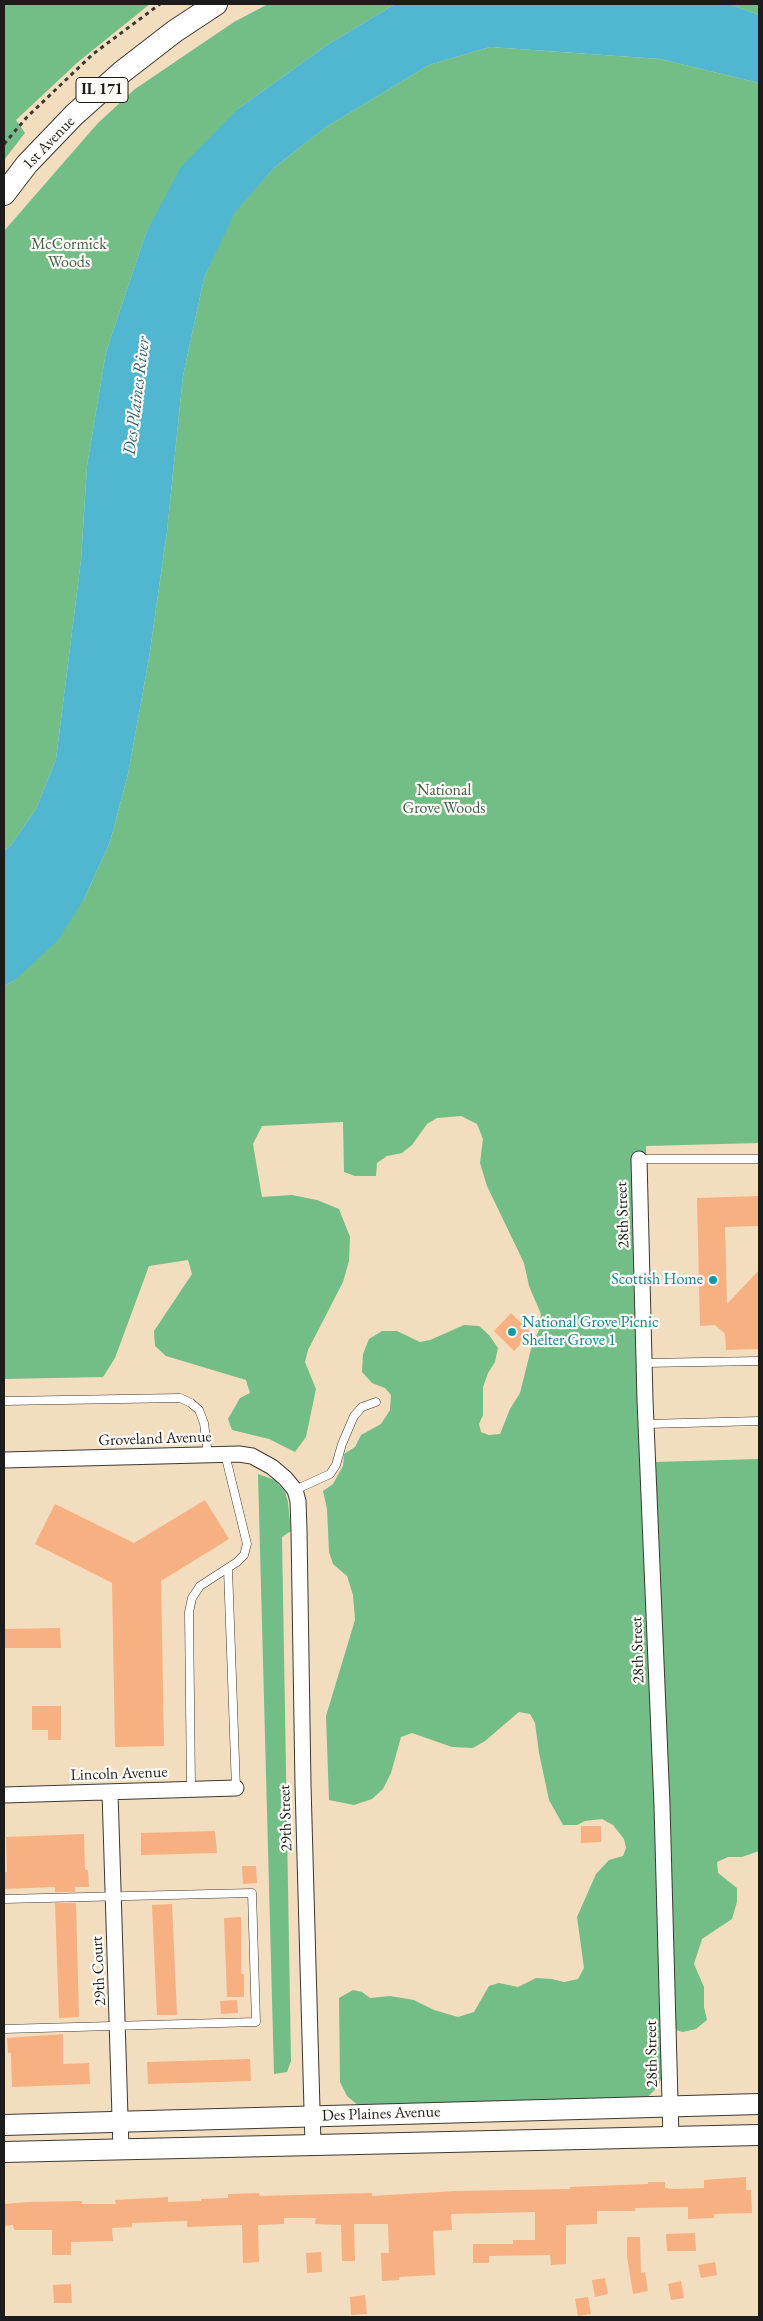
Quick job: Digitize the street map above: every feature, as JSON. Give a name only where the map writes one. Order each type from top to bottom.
[{"type":"main road","name":"1st Avenue","points":[[4,194],[27,164],[74,116],[122,72],[175,31],[216,4]]},
{"type":"street","name":"28th Street","points":[[639,1159],[646,1424],[662,1805],[671,2138]]},
{"type":"street","name":"Groveland Avenue","points":[[4,1460],[239,1454],[262,1461],[285,1478],[295,1490]]},
{"type":"street","name":"29th Street","points":[[295,1490],[299,1512],[303,1785],[313,2145]]},
{"type":"street","name":"Lincoln Avenue","points":[[4,1795],[236,1788]]},
{"type":"street","name":"29th Court","points":[[110,1792],[119,2024],[121,2149]]},
{"type":"street","name":"Des Plaines Avenue","points":[[4,2125],[759,2104]]},
{"type":"street","name":"Des Plaines Avenue","points":[[4,2152],[759,2135]]},
{"type":"lane","points":[[639,1159],[759,1160]]},
{"type":"lane","points":[[645,1363],[759,1361]]},
{"type":"lane","points":[[4,1401],[180,1398],[191,1403],[199,1410],[204,1423],[208,1455]]},
{"type":"lane","points":[[295,1490],[330,1474],[336,1464],[354,1416],[362,1406],[376,1402]]},
{"type":"lane","points":[[646,1424],[759,1421]]},
{"type":"lane","points":[[191,1789],[189,1612],[192,1598],[200,1586],[228,1569],[244,1555],[247,1544],[225,1454]]},
{"type":"lane","points":[[228,1569],[236,1788]]},
{"type":"lane","points":[[4,1899],[252,1892],[256,2022],[119,2024],[4,2029]]},
{"type":"path","points":[[4,144],[27,117],[93,54],[160,4]]},
{"type":"green space","points":[[4,4],[150,4],[78,62],[16,120],[25,133],[4,160]]},
{"type":"green space","name":"McCormick Woods","points":[[268,4],[395,4],[327,45],[239,108],[146,233],[106,352],[87,466],[81,560],[56,759],[36,809],[11,845],[4,851],[4,231],[98,123],[135,89],[234,22]]},
{"type":"green space","points":[[729,4],[759,4],[759,15]]},
{"type":"green space","name":"National Grove Woods","points":[[490,47],[660,59],[759,83],[759,1143],[646,1146],[654,1462],[759,1459],[759,1851],[742,1857],[728,1857],[717,1862],[718,1873],[737,1888],[737,1902],[732,1919],[702,1939],[694,1964],[704,1987],[704,2007],[707,2020],[696,2029],[683,2032],[675,2030],[659,2085],[647,2098],[359,2106],[347,2096],[340,2082],[339,1998],[353,1990],[362,1992],[370,1998],[390,1996],[414,2000],[434,2010],[458,2017],[474,2012],[489,1986],[499,1983],[518,1987],[536,1978],[564,1982],[578,1979],[584,1968],[577,1917],[596,1874],[609,1860],[623,1856],[626,1848],[624,1839],[613,1825],[602,1819],[585,1821],[577,1825],[563,1825],[549,1800],[535,1723],[530,1714],[519,1712],[485,1741],[473,1748],[452,1747],[412,1733],[401,1737],[391,1773],[383,1789],[372,1799],[354,1805],[329,1800],[326,1716],[355,1620],[353,1595],[347,1576],[333,1564],[329,1552],[327,1509],[323,1491],[333,1484],[343,1466],[344,1454],[355,1447],[361,1435],[381,1424],[390,1410],[391,1395],[385,1388],[372,1383],[362,1372],[363,1354],[369,1339],[382,1331],[397,1331],[420,1342],[430,1340],[464,1325],[479,1326],[489,1335],[498,1348],[495,1362],[488,1373],[483,1387],[483,1415],[479,1424],[481,1432],[489,1435],[500,1434],[510,1409],[520,1393],[532,1345],[539,1330],[541,1314],[529,1286],[524,1263],[487,1186],[480,1163],[483,1139],[477,1124],[461,1116],[437,1118],[427,1124],[412,1145],[402,1153],[387,1156],[377,1163],[376,1176],[355,1176],[344,1172],[343,1122],[262,1126],[253,1144],[262,1197],[292,1195],[317,1200],[339,1209],[350,1237],[349,1261],[343,1282],[308,1350],[305,1362],[316,1389],[306,1437],[295,1452],[269,1439],[232,1430],[228,1419],[240,1398],[250,1393],[246,1380],[166,1356],[155,1346],[154,1331],[192,1274],[188,1260],[149,1266],[115,1358],[103,1377],[4,1379],[4,986],[15,980],[84,899],[110,842],[128,774],[149,658],[167,531],[183,376],[204,278],[234,212],[275,167],[326,127],[429,65]]},
{"type":"green space","points":[[258,1474],[275,1480],[285,1492],[291,1531],[282,1537],[291,2061],[287,2072],[274,2074]]},
{"type":"water","name":"Des Plaines River","points":[[395,4],[729,4],[759,15],[759,83],[660,59],[490,47],[429,65],[326,127],[275,167],[235,212],[204,278],[183,376],[167,531],[149,658],[128,774],[110,842],[84,899],[58,940],[15,980],[4,986],[4,851],[11,845],[36,809],[56,759],[81,560],[87,466],[106,352],[146,233],[181,167],[239,108],[327,45]]},
{"type":"building","name":"Scottish Home","points":[[759,1196],[759,1226],[725,1227],[727,1304],[759,1270],[759,1349],[726,1350],[725,1334],[715,1325],[700,1326],[697,1198]]},
{"type":"building","name":"National Grove Picnic Shelter Grove 1","points":[[511,1313],[531,1333],[514,1351],[494,1331]]},
{"type":"building","points":[[205,1500],[229,1539],[161,1581],[164,1746],[115,1747],[112,1583],[35,1544],[55,1504],[134,1543]]},
{"type":"building","points":[[60,1628],[61,1648],[4,1648],[4,1629]]},
{"type":"building","points":[[32,1706],[61,1706],[61,1740],[48,1740],[48,1730],[32,1730]]},
{"type":"building","points":[[581,1826],[601,1826],[601,1842],[581,1843]]},
{"type":"building","points":[[215,1831],[217,1853],[141,1855],[141,1833]]},
{"type":"building","points":[[84,1834],[85,1870],[88,1870],[89,1887],[75,1887],[75,1892],[55,1892],[55,1887],[4,1889],[4,1872],[7,1872],[6,1837]]},
{"type":"building","points":[[242,1866],[256,1866],[257,1883],[243,1884]]},
{"type":"building","points":[[55,1903],[76,1903],[79,2017],[59,2018]]},
{"type":"building","points":[[172,1904],[177,2015],[157,2015],[152,1905]]},
{"type":"building","points":[[241,1917],[241,1974],[244,1974],[244,1997],[227,1997],[224,1918]]},
{"type":"building","points":[[237,2000],[238,2013],[221,2014],[220,2001]]},
{"type":"building","points":[[63,2034],[63,2064],[89,2063],[90,2084],[12,2087],[11,2053],[8,2053],[7,2038]]},
{"type":"building","points":[[250,2059],[251,2081],[148,2084],[147,2062]]},
{"type":"building","points":[[746,2177],[746,2190],[751,2190],[752,2213],[714,2214],[714,2218],[688,2219],[688,2207],[635,2208],[635,2211],[597,2211],[597,2224],[566,2225],[566,2264],[551,2265],[550,2255],[489,2256],[489,2263],[473,2263],[473,2244],[513,2244],[513,2240],[535,2240],[535,2212],[451,2214],[452,2230],[433,2231],[435,2275],[399,2277],[399,2280],[382,2281],[381,2253],[389,2253],[388,2224],[354,2224],[355,2261],[342,2261],[341,2225],[315,2224],[316,2218],[284,2218],[284,2224],[258,2225],[259,2262],[243,2263],[242,2225],[187,2227],[187,2221],[132,2223],[132,2227],[112,2228],[113,2241],[71,2242],[71,2255],[52,2255],[52,2230],[14,2230],[13,2225],[4,2226],[4,2204],[28,2202],[82,2201],[82,2204],[116,2204],[115,2200],[168,2197],[168,2202],[201,2201],[201,2199],[228,2198],[228,2194],[259,2193],[259,2196],[372,2193],[372,2196],[456,2191],[570,2189],[570,2187],[648,2184],[648,2182],[665,2182],[665,2188],[673,2189],[704,2188],[704,2180]]},
{"type":"building","points":[[695,2233],[696,2251],[667,2251],[666,2234]]},
{"type":"building","points":[[627,2237],[640,2237],[641,2273],[645,2272],[648,2291],[633,2294],[627,2256]]},
{"type":"building","points":[[321,2252],[322,2272],[307,2273],[306,2253]]},
{"type":"building","points":[[715,2262],[717,2275],[701,2278],[698,2265]]},
{"type":"building","points":[[605,2278],[608,2294],[595,2297],[592,2280]]},
{"type":"building","points":[[681,2281],[684,2298],[671,2300],[668,2284]]},
{"type":"building","points":[[71,2284],[72,2303],[54,2303],[53,2285]]},
{"type":"building","points":[[365,2295],[367,2314],[351,2315],[350,2297]]},
{"type":"building","points":[[588,2297],[591,2314],[578,2316],[575,2299]]},
{"type":"place","name":"Scottish Home","points":[[713,1280]]},
{"type":"place","name":"National Grove Picnic Shelter Grove 1","points":[[512,1332]]}]
